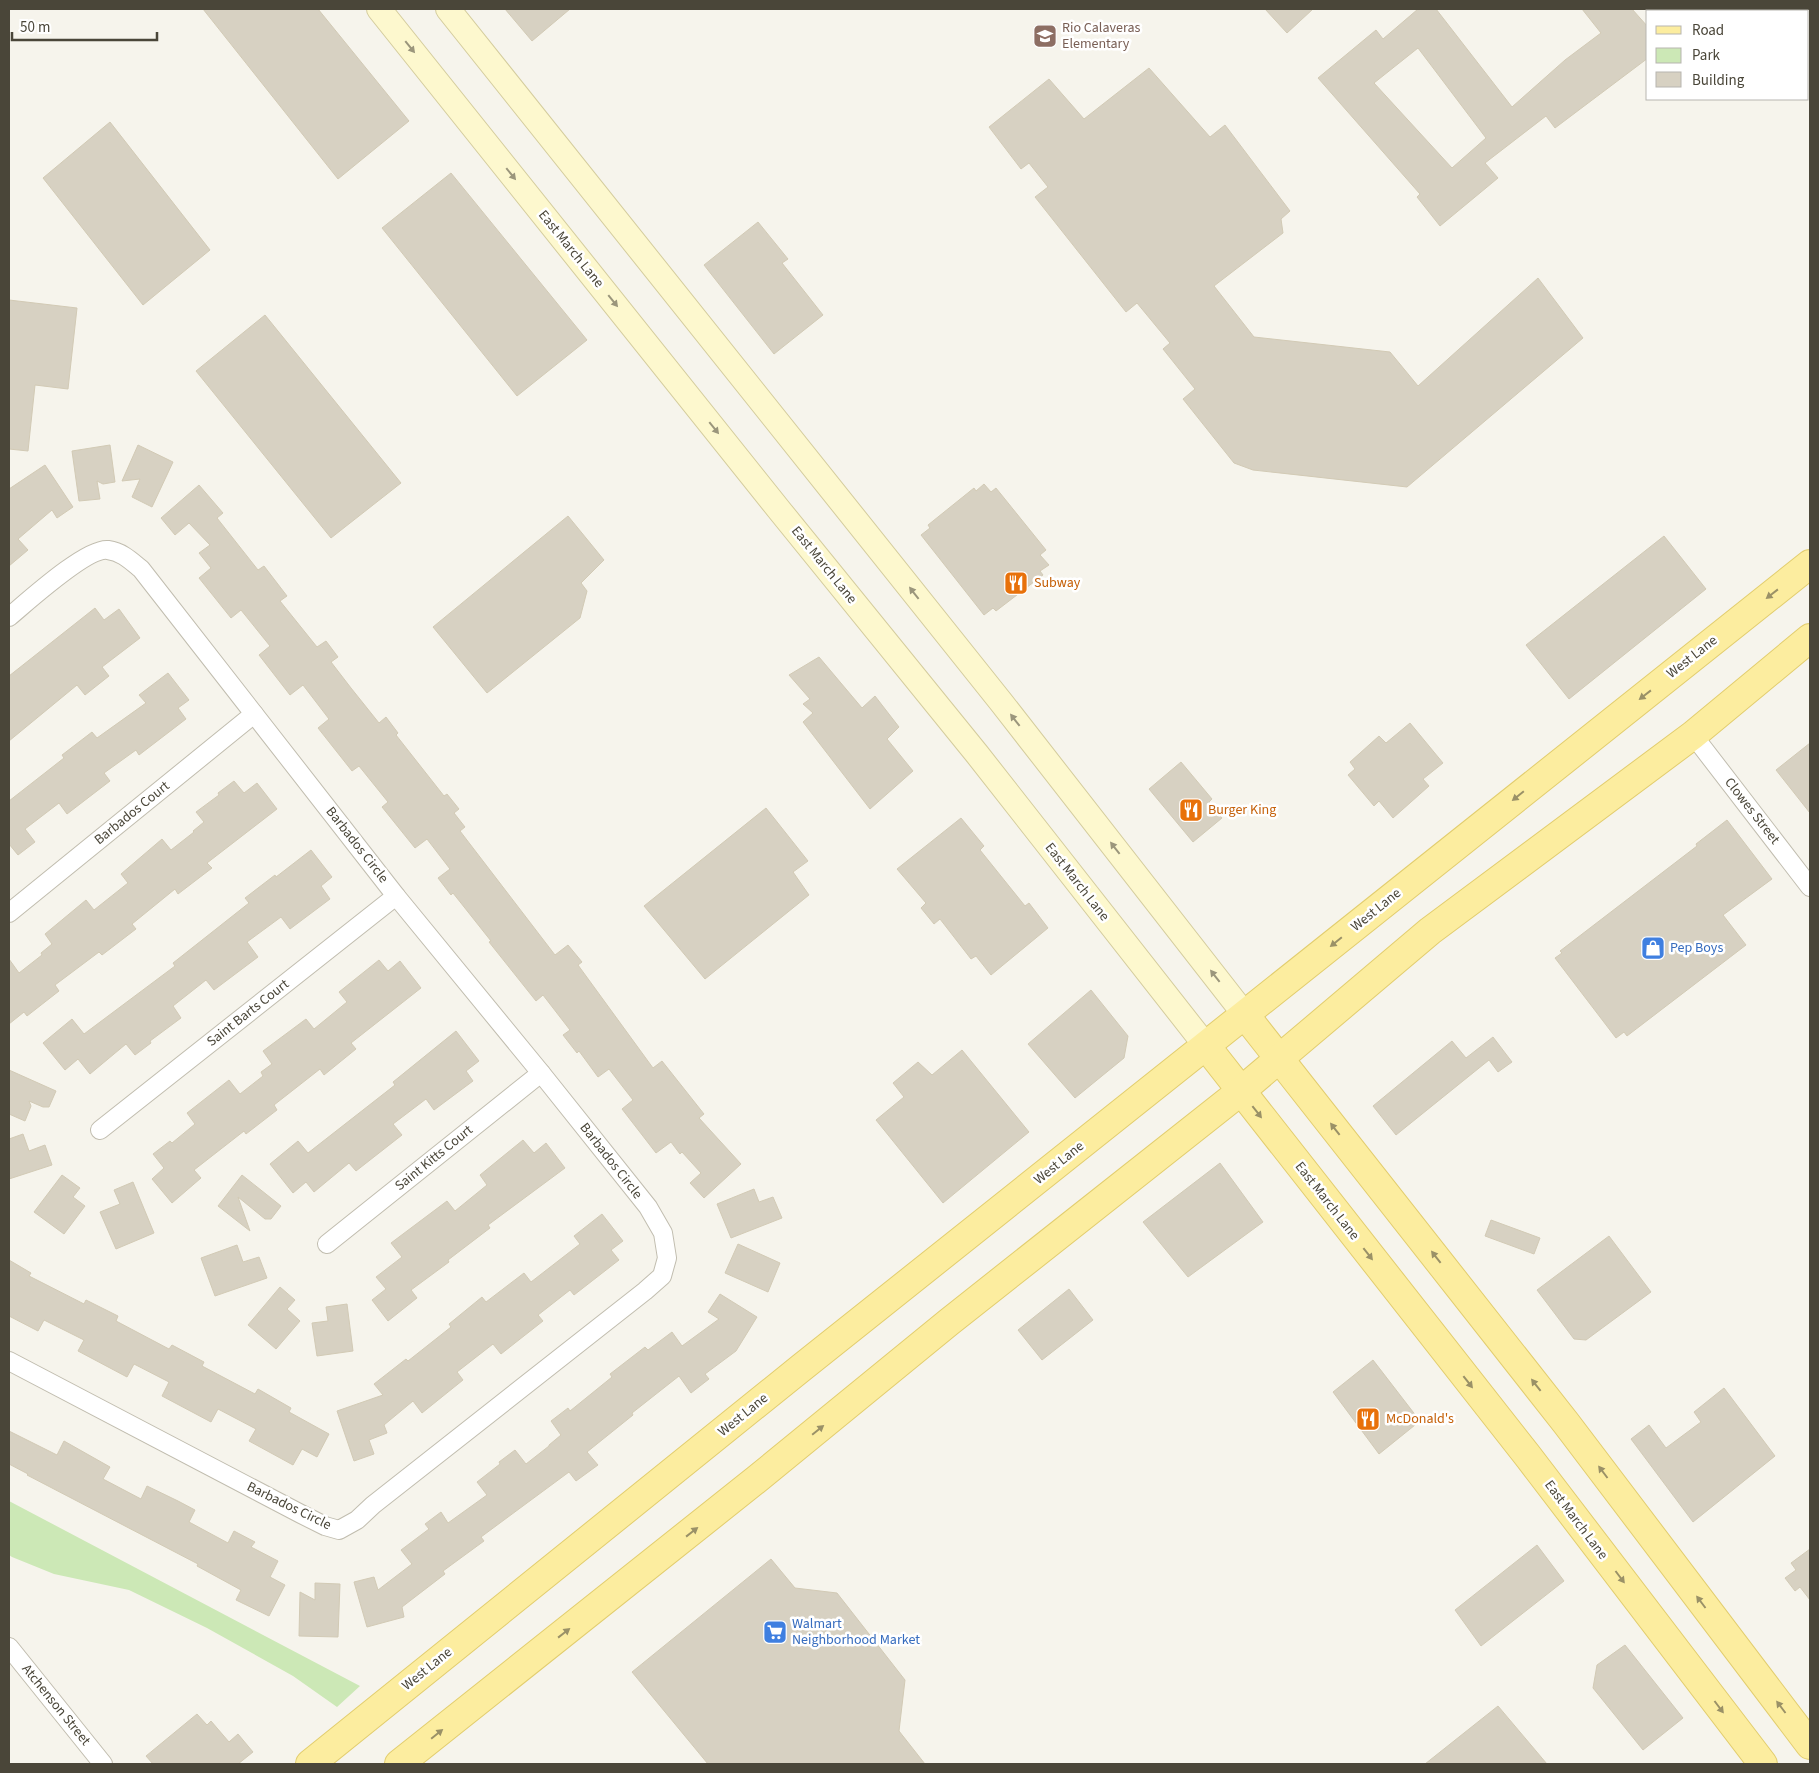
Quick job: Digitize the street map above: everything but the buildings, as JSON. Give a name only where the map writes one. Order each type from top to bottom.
[{"type":"main road","name":"East March Lane","points":[[380,9],[780,511],[977,754],[1516,1442],[1763,1764]]},
{"type":"main road","points":[[448,9],[1001,702],[1571,1430],[1810,1745]]},
{"type":"main road","name":"West Lane","points":[[310,1764],[801,1368],[1810,564]]},
{"type":"main road","points":[[399,1764],[1240,1091],[1278,1057],[1430,931],[1693,735],[1810,638]]},
{"type":"street","name":"Barbados Circle","points":[[9,617],[70,567],[88,556],[105,549],[123,554],[141,569],[396,896],[542,1073],[648,1207],[663,1233],[667,1258],[662,1276],[645,1291],[372,1505],[358,1520],[339,1530],[325,1526],[9,1361]]},
{"type":"street","name":"Barbados Court","points":[[9,913],[254,714]]},
{"type":"street","name":"Clowes Street","points":[[1693,735],[1810,887]]},
{"type":"street","name":"Saint Barts Court","points":[[100,1130],[396,896]]},
{"type":"street","name":"Saint Kitts Court","points":[[327,1244],[542,1073]]},
{"type":"street","name":"Atchenson Street","points":[[9,1647],[103,1764]]},
{"type":"green space","points":[[9,1501],[360,1686],[337,1707],[293,1676],[207,1628],[129,1590],[54,1574],[12,1557],[9,1555]]},
{"type":"place","name":"Rio Calaveras Elementary","points":[[1045,36]]},
{"type":"place","name":"Subway","points":[[1016,583]]},
{"type":"place","name":"Burger King","points":[[1191,810]]},
{"type":"place","name":"Pep Boys","points":[[1653,948]]},
{"type":"place","name":"McDonald's","points":[[1368,1419]]},
{"type":"place","name":"Walmart Neighborhood Market","points":[[775,1632]]}]
